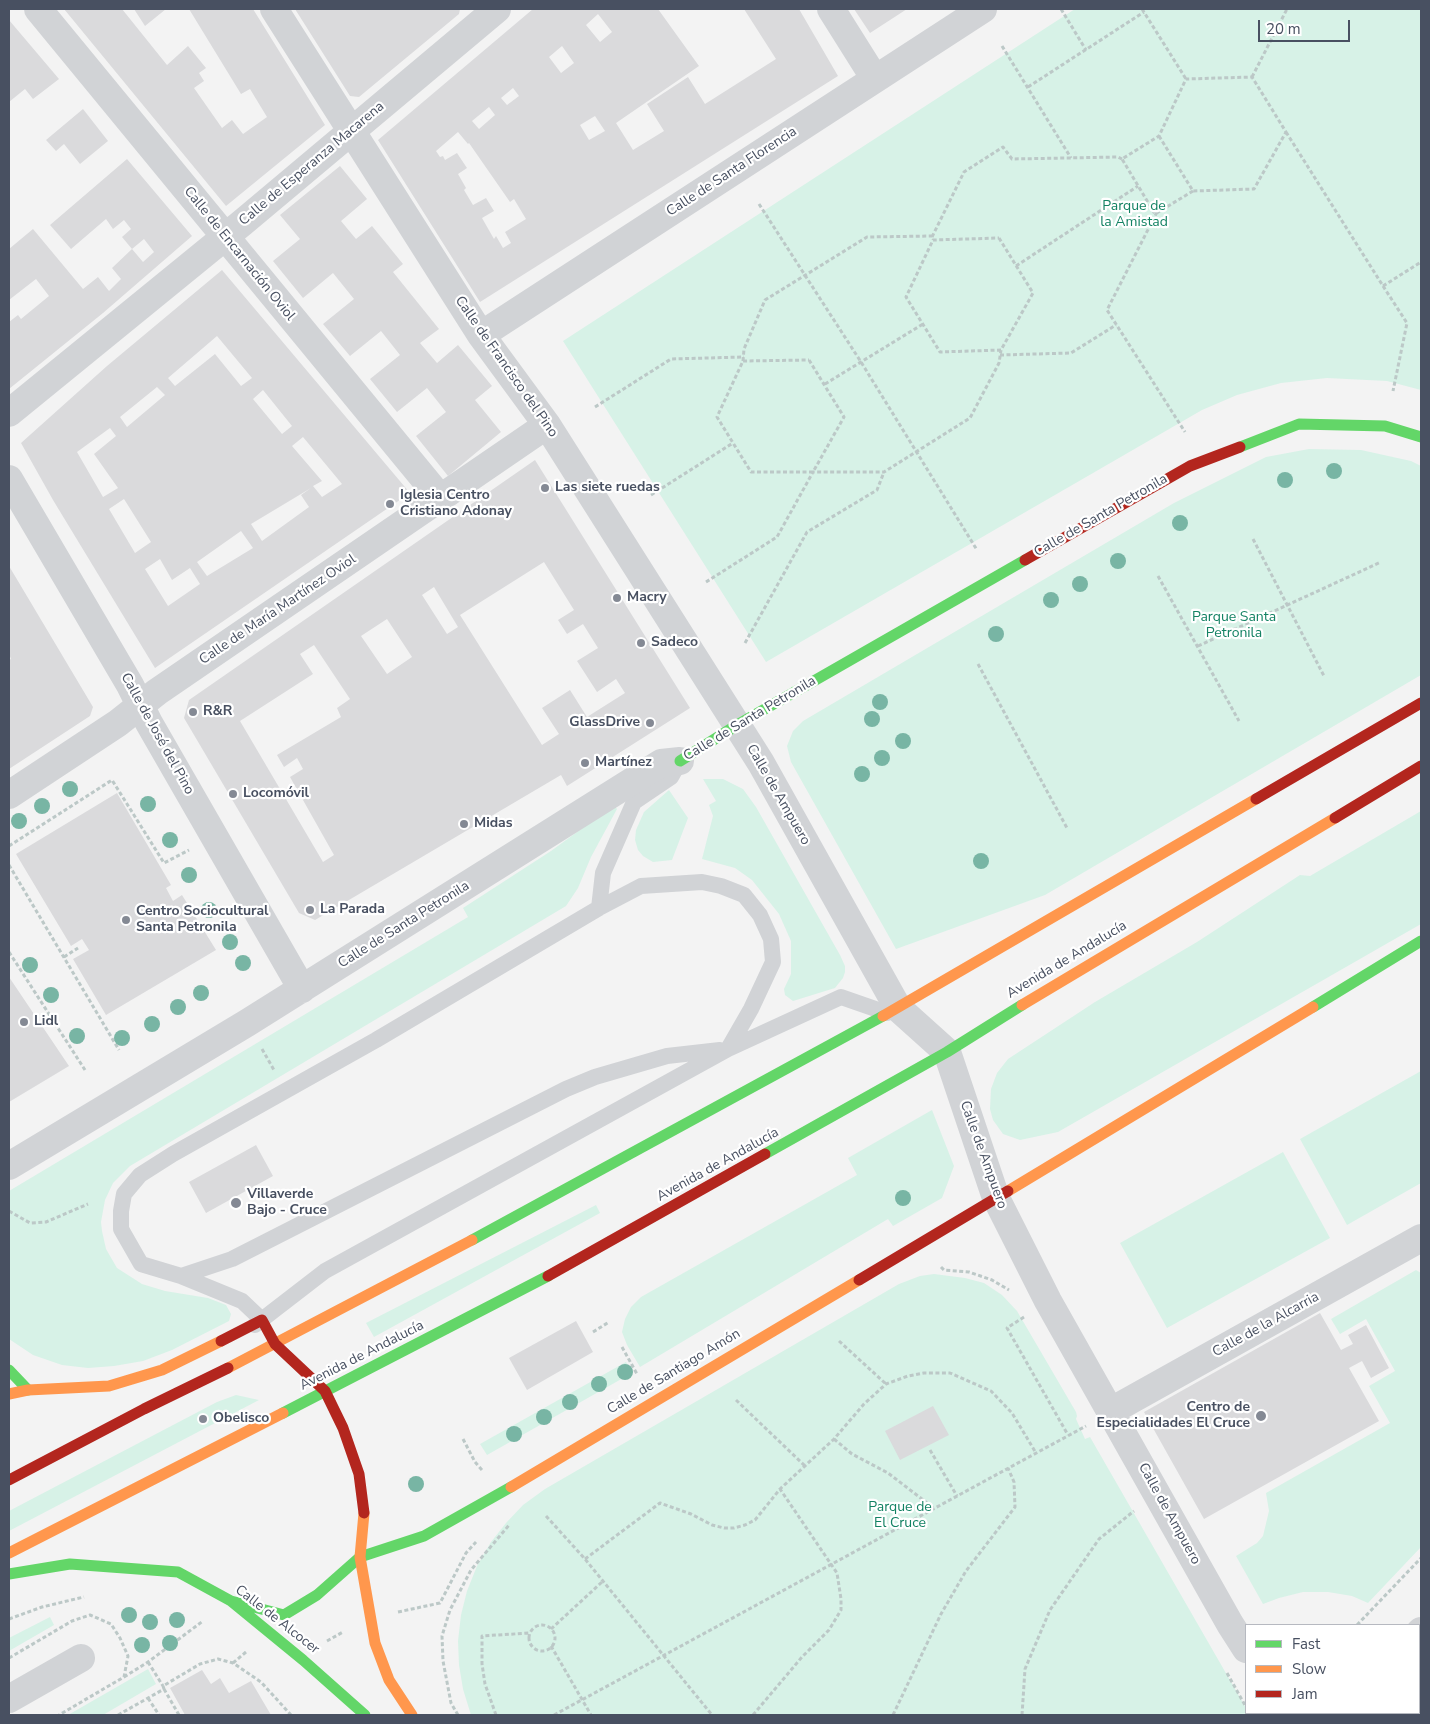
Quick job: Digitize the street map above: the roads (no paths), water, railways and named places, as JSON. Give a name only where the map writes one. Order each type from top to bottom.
[{"type":"main road","name":"Calle de Santa Petronila","points":[[680,761],[737,725],[1190,466],[1299,424],[1385,426],[1421,437]]},
{"type":"main road","points":[[9,1480],[144,1409],[275,1344],[480,1235],[893,1010],[1421,703]]},
{"type":"main road","name":"Avenida de Andalucía","points":[[9,1553],[506,1299],[590,1254],[947,1052],[1050,987],[1420,767]]},
{"type":"main road","name":"Calle de Santiago Amón","points":[[360,1557],[424,1536],[500,1493],[996,1198],[1421,941]]},
{"type":"main road","points":[[9,1394],[28,1390],[109,1386],[162,1370],[262,1320],[275,1344],[325,1391],[343,1428],[359,1474],[364,1516],[360,1557],[375,1643],[389,1680],[412,1715]]},
{"type":"main road","points":[[9,1370],[28,1390]]},
{"type":"main road","points":[[231,1602],[284,1615],[317,1595],[360,1557]]},
{"type":"main road","name":"Calle de Alcocer","points":[[9,1574],[70,1564],[178,1572],[231,1602],[303,1660],[365,1715]]},
{"type":"street","name":"Calle de Encarnación Oviol","points":[[38,9],[441,499]]},
{"type":"street","name":"Calle de Francisco del Pino","points":[[274,9],[481,334],[547,425],[737,725]]},
{"type":"street","name":"Calle de Esperanza Macarena","points":[[9,412],[225,237],[497,9]]},
{"type":"street","points":[[831,9],[875,79]]},
{"type":"street","name":"Calle de Santa Florencia","points":[[481,334],[984,9]]},
{"type":"street","name":"Calle de María Martínez Oviol","points":[[9,795],[110,728],[157,692],[547,425]]},
{"type":"street","name":"Calle de José del Pino","points":[[9,479],[302,989]]},
{"type":"street","name":"Calle de Ampuero","points":[[737,725],[761,763],[893,1010],[947,1052],[996,1198],[1048,1301],[1100,1417],[1245,1648]]},
{"type":"street","name":"Calle de Santa Petronila","points":[[9,1166],[302,989],[661,763],[680,761]]},
{"type":"street","name":"Calle de la Alcarria","points":[[1100,1417],[1421,1238]]},
{"type":"street","points":[[9,1699],[81,1658]]},
{"type":"lane","points":[[599,908],[603,873],[634,802],[671,777],[680,761]]},
{"type":"lane","points":[[262,1320],[242,1301],[181,1276],[141,1264],[121,1229],[121,1211],[124,1194],[140,1175],[640,886],[702,882],[721,886],[744,895],[760,915],[771,939],[774,962],[751,1009],[728,1049]]},
{"type":"lane","points":[[144,1409],[325,1271],[728,1049],[841,997],[893,1010]]},
{"type":"lane","points":[[181,1276],[232,1259],[566,1089],[595,1077],[667,1056],[728,1049]]},
{"type":"place","name":"Las siete ruedas","points":[[545,488]]},
{"type":"place","name":"Iglesia Centro Cristiano Adonay","points":[[390,504]]},
{"type":"place","name":"Macry","points":[[617,598]]},
{"type":"place","name":"Sadeco","points":[[641,643]]},
{"type":"place","name":"R&R","points":[[193,712]]},
{"type":"place","name":"GlassDrive","points":[[650,723]]},
{"type":"place","name":"Martínez","points":[[585,763]]},
{"type":"place","name":"Locomóvil","points":[[233,794]]},
{"type":"place","name":"Midas","points":[[464,824]]},
{"type":"place","name":"La Parada","points":[[310,910]]},
{"type":"place","name":"Centro Sociocultural Santa Petronila","points":[[126,920]]},
{"type":"place","name":"Lidl","points":[[24,1022]]},
{"type":"place","name":"Villaverde Bajo - Cruce","points":[[236,1203]]},
{"type":"place","name":"Centro de Especialidades El Cruce","points":[[1261,1416]]},
{"type":"place","name":"Obelisco","points":[[203,1419]]},
{"type":"park label","name":"Parque de la Amistad","points":[[1134,216]]},
{"type":"park label","name":"Parque Santa Petronila","points":[[1234,626]]},
{"type":"park label","name":"Parque de El Cruce","points":[[900,1516]]}]
